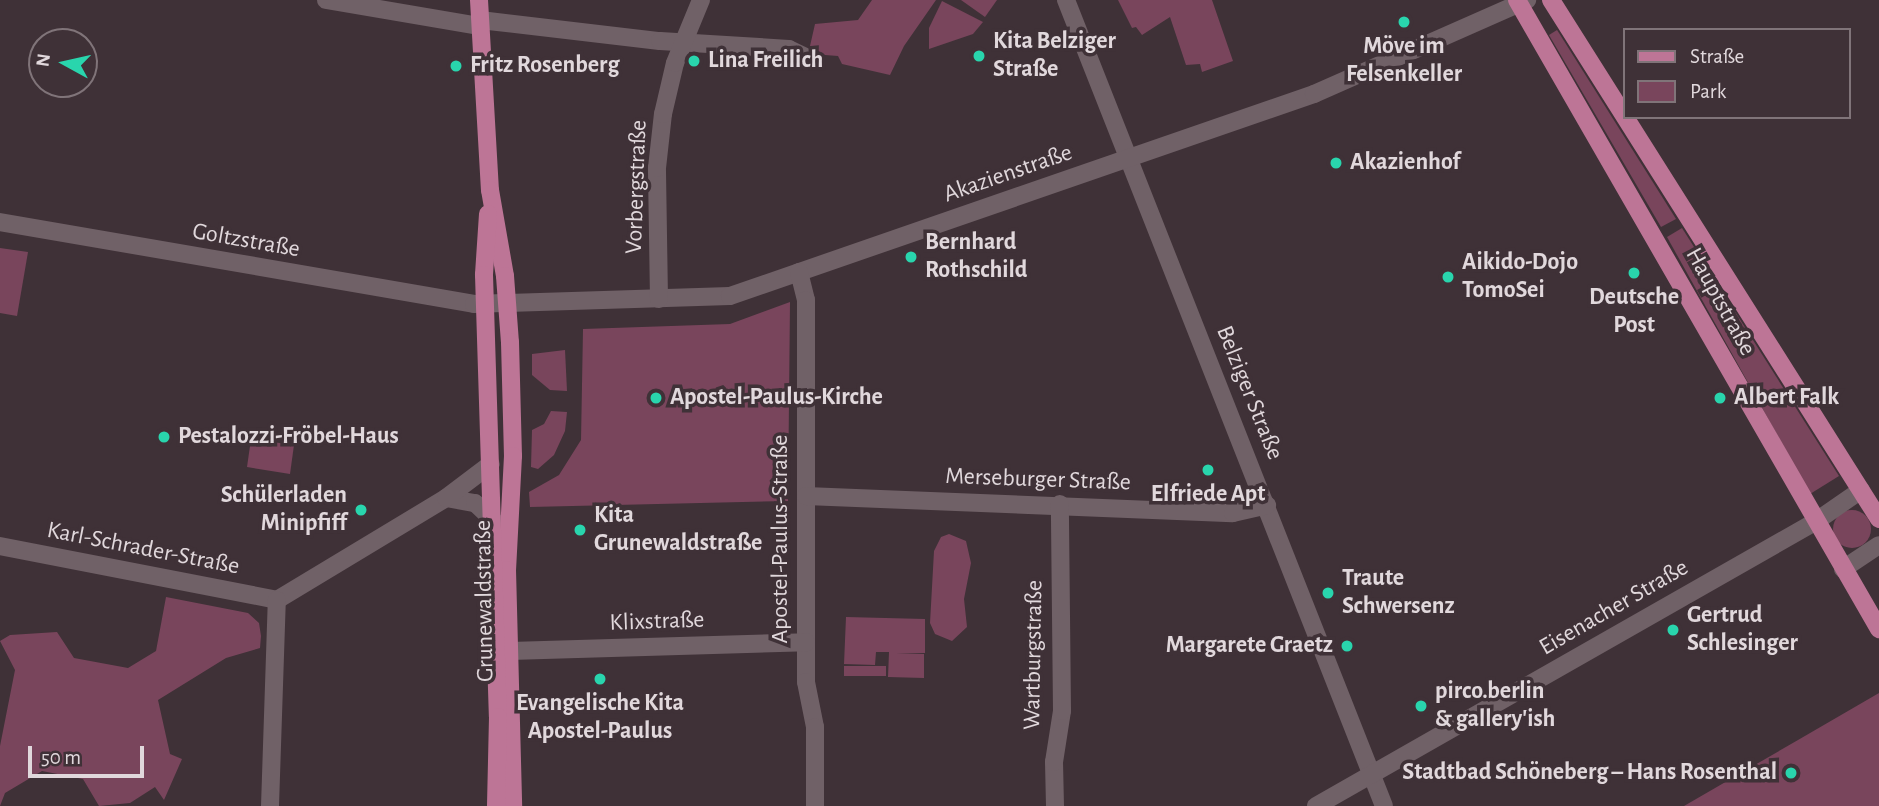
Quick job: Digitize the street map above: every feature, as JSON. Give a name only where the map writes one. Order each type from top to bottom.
[{"type":"main road","name":"Grunewaldstraße","points":[[479,0],[489,190],[485,304],[493,520],[496,806]]},
{"type":"main road","name":"Hauptstraße","points":[[1551,0],[1624,115]]},
{"type":"main road","name":"Hauptstraße","points":[[1521,1],[1815,522],[1879,629]]},
{"type":"main road","name":"Hauptstraße","points":[[1626,119],[1879,519]]},
{"type":"main road","name":"Grunewaldstraße","points":[[489,190],[507,304],[512,396],[510,652],[513,806]]},
{"type":"street","points":[[326,0],[480,23],[683,43],[789,49],[812,60]]},
{"type":"street","name":"Vorbergstraße","points":[[659,299],[659,142],[683,43],[701,0]]},
{"type":"street","name":"Belziger Straße","points":[[1066,0],[1384,806]]},
{"type":"street","name":"Akazienstraße","points":[[485,304],[730,296],[1331,87],[1521,1]]},
{"type":"street","name":"Goltzstraße","points":[[0,222],[485,304]]},
{"type":"street","name":"Apostel-Paulus-Straße","points":[[799,272],[806,300],[806,682],[815,727],[815,806]]},
{"type":"street","points":[[490,397],[512,396]]},
{"type":"street","points":[[270,806],[277,600],[446,498],[491,464]]},
{"type":"street","name":"Eisenacher Straße","points":[[1316,806],[1815,522],[1861,490]]},
{"type":"street","name":"Merseburger Straße","points":[[806,496],[1233,513],[1267,505]]},
{"type":"street","points":[[446,498],[475,503],[493,520]]},
{"type":"street","name":"Wartburgstraße","points":[[1055,806],[1054,762],[1062,711],[1060,505]]},
{"type":"street","points":[[1843,569],[1879,545]]},
{"type":"street","name":"Karl-Schrader-Straße","points":[[0,546],[277,600]]},
{"type":"street","name":"Klixstraße","points":[[510,652],[806,642]]},
{"type":"green space","points":[[872,0],[936,0],[904,46],[890,75],[842,64],[838,56],[825,55],[810,46],[815,24],[858,20]]},
{"type":"green space","points":[[961,0],[997,0],[985,17]]},
{"type":"green space","points":[[1118,0],[1212,0],[1233,61],[1202,72],[1200,64],[1186,65],[1170,17],[1142,35],[1136,27],[1132,28]]},
{"type":"green space","points":[[942,1],[983,22],[973,34],[929,49],[929,28]]},
{"type":"green space","points":[[1557,30],[1676,219],[1661,227],[1549,35]]},
{"type":"green space","points":[[1682,228],[1839,476],[1810,494],[1667,237]]},
{"type":"green space","points":[[0,248],[28,252],[17,316],[0,313]]},
{"type":"green space","points":[[790,302],[788,501],[530,507],[529,492],[559,475],[581,440],[583,329],[730,324]]},
{"type":"green space","points":[[565,350],[567,391],[550,390],[532,375],[532,354]]},
{"type":"green space","points":[[551,411],[567,412],[565,431],[554,455],[538,469],[531,467],[532,430],[544,424]]},
{"type":"green space","points":[[251,439],[294,445],[290,474],[247,467]]},
{"type":"green space","points":[[1852,510],[1865,516],[1871,529],[1865,542],[1852,548],[1839,542],[1833,529],[1839,516]]},
{"type":"green space","points":[[949,534],[966,541],[971,563],[964,599],[967,627],[952,641],[935,634],[930,623],[934,551],[941,537]]},
{"type":"green space","points":[[166,597],[248,613],[259,623],[261,636],[260,648],[226,658],[158,700],[170,754],[182,759],[164,800],[155,787],[130,803],[99,806],[83,779],[42,771],[5,793],[0,806],[0,746],[15,670],[0,641],[10,635],[57,632],[74,658],[128,668],[156,651]]},
{"type":"green space","points":[[846,617],[925,619],[925,653],[896,653],[924,654],[924,678],[888,677],[889,652],[876,652],[875,665],[844,664]]},
{"type":"green space","points":[[844,666],[886,666],[886,676],[844,676]]},
{"type":"green space","points":[[1879,693],[1879,806],[1684,806],[1798,740]]},
{"type":"place","name":"Möve im Felsenkeller","points":[[1404,22]]},
{"type":"place","name":"Kita Belziger Straße","points":[[979,56]]},
{"type":"place","name":"Lina Freilich","points":[[694,61]]},
{"type":"place","name":"Fritz Rosenberg","points":[[456,66]]},
{"type":"place","name":"Akazienhof","points":[[1336,163]]},
{"type":"place","name":"Bernhard Rothschild","points":[[911,257]]},
{"type":"place","name":"Deutsche Post","points":[[1634,273]]},
{"type":"place","name":"Aikido-Dojo TomoSei","points":[[1448,277]]},
{"type":"place","name":"Apostel-Paulus-Kirche","points":[[656,398]]},
{"type":"place","name":"Albert Falk","points":[[1720,398]]},
{"type":"place","name":"Pestalozzi-Fröbel-Haus","points":[[164,437]]},
{"type":"place","name":"Elfriede Apt","points":[[1208,470]]},
{"type":"place","name":"Schülerladen Minipfiff","points":[[361,510]]},
{"type":"place","name":"Kita Grunewaldstraße","points":[[580,530]]},
{"type":"place","name":"Traute Schwersenz","points":[[1328,593]]},
{"type":"place","name":"Gertrud Schlesinger","points":[[1673,630]]},
{"type":"place","name":"Margarete Graetz","points":[[1347,646]]},
{"type":"place","name":"Evangelische Kita Apostel-Paulus","points":[[600,679]]},
{"type":"place","name":"pirco.berlin & gallery'ish","points":[[1421,706]]},
{"type":"place","name":"Stadtbad Schöneberg – Hans Rosenthal","points":[[1791,773]]}]
